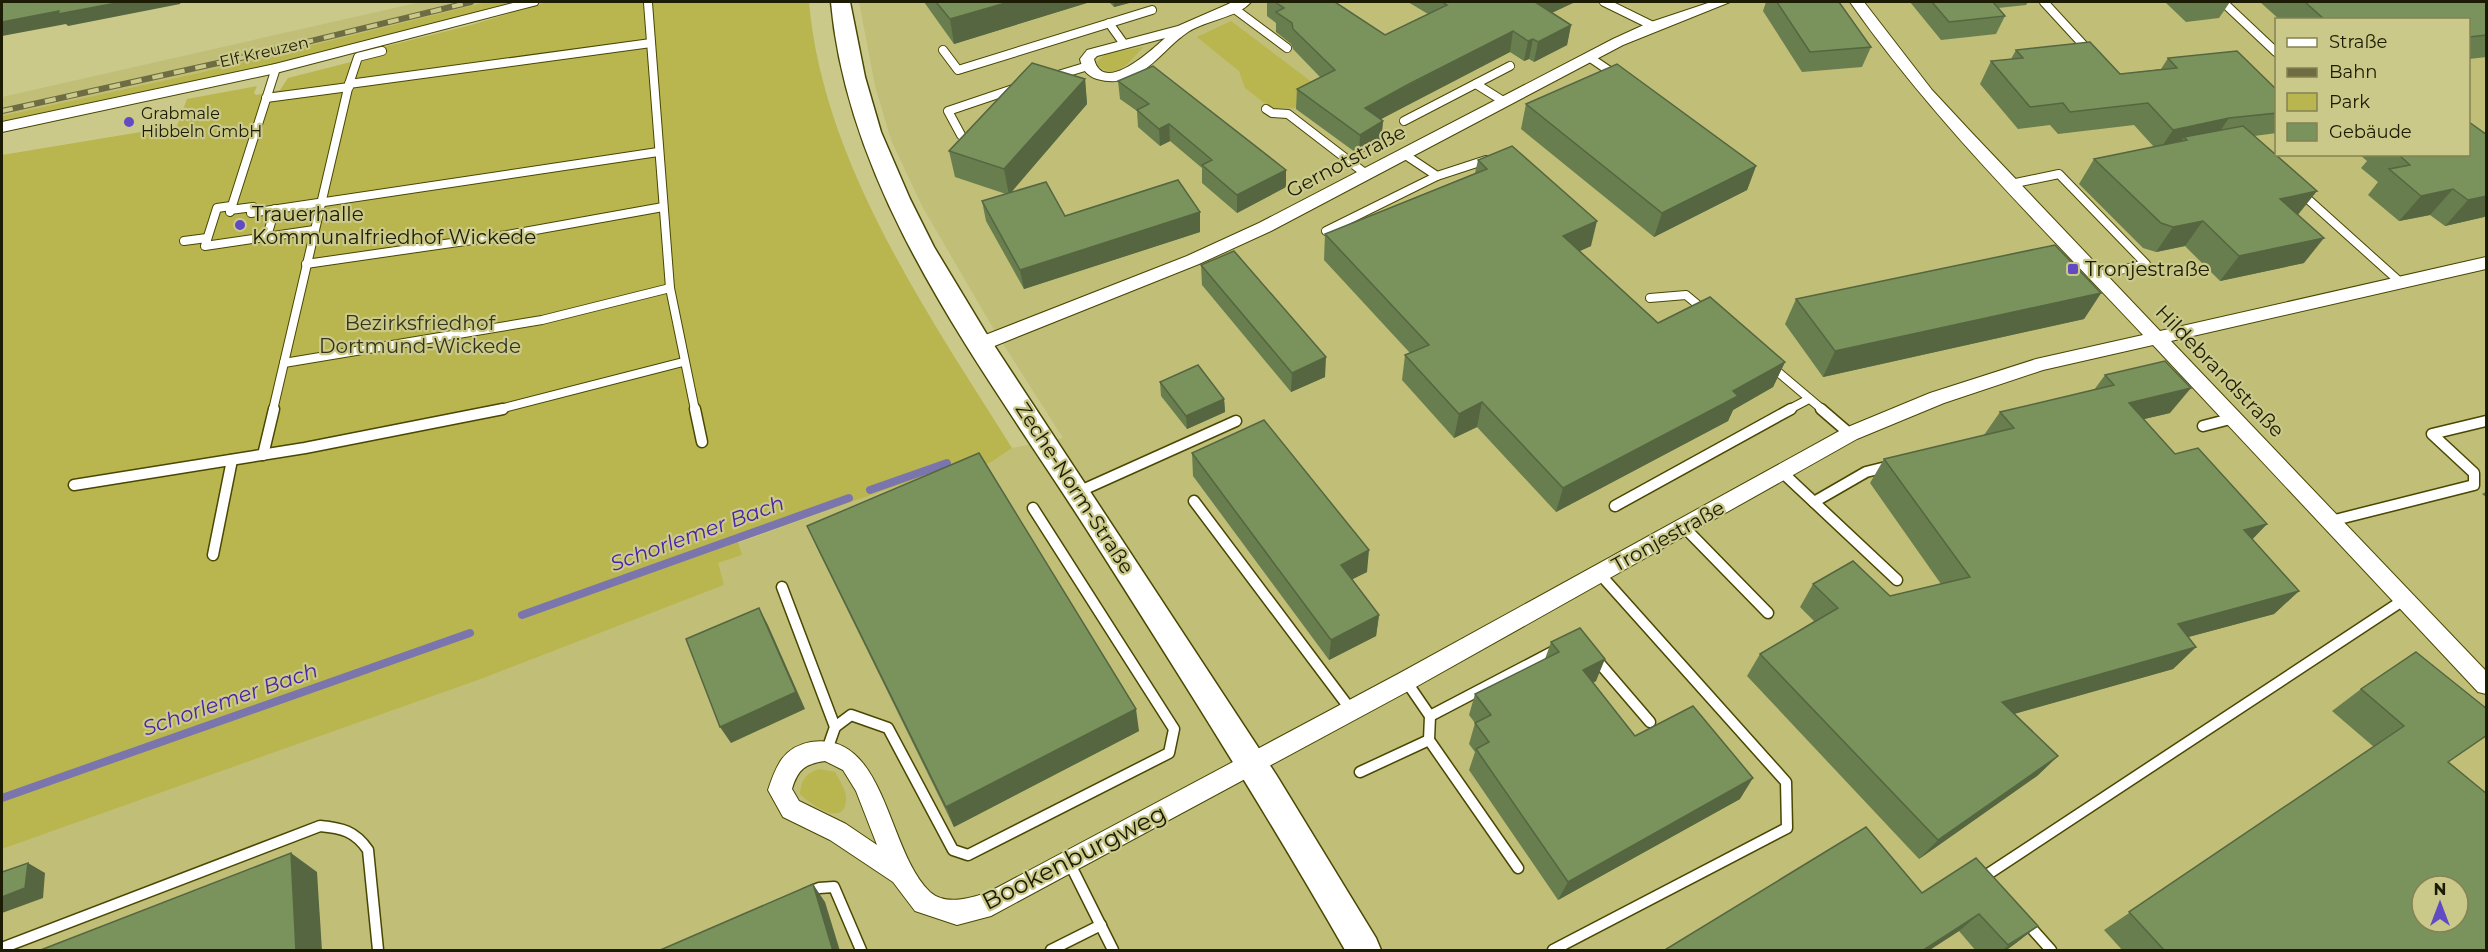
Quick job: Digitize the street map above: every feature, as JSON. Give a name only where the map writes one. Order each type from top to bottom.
[{"type":"main road","name":"Zeche-Norm-Straße","points":[[840,2],[852,66],[876,148],[907,215],[981,344],[1253,763],[1364,951]]},
{"type":"street","name":"Elf Kreuzen","points":[[2,127],[276,68],[374,50],[532,2]]},
{"type":"street","name":"Gernotstraße","points":[[981,344],[1193,260],[1265,227],[1588,57],[1653,26],[1723,2]]},
{"type":"street","name":"Hildebrandstraße","points":[[1857,2],[1927,93],[2487,685]]},
{"type":"street","points":[[1183,29],[1140,67],[1128,74],[1102,76],[1091,71],[1088,66],[1087,59],[1092,53],[1183,29],[1238,4]]},
{"type":"street","name":"Tronjestraße","points":[[1253,763],[1406,681],[1850,434],[1937,398],[2021,371],[2156,336],[2487,263]]},
{"type":"street","name":"Bookenburgweg","points":[[901,874],[838,832],[790,809],[780,790],[787,767],[807,753],[827,750],[850,763],[865,786],[901,874],[924,903],[957,913],[991,904],[1253,763]]},
{"type":"lane","points":[[2044,2],[2097,60]]},
{"type":"lane","points":[[2223,2],[2275,50]]},
{"type":"lane","points":[[648,3],[670,288],[683,362],[702,442]]},
{"type":"lane","points":[[1610,3],[1653,26]]},
{"type":"lane","points":[[1238,4],[1287,48]]},
{"type":"lane","points":[[943,50],[958,70],[1152,10]]},
{"type":"lane","points":[[1109,23],[1124,44]]},
{"type":"lane","points":[[267,98],[651,43]]},
{"type":"lane","points":[[263,455],[320,202],[349,86],[358,57],[374,50]]},
{"type":"lane","points":[[1588,57],[1623,80]]},
{"type":"lane","points":[[1043,80],[1088,66]]},
{"type":"lane","points":[[1404,121],[1510,66]]},
{"type":"lane","points":[[230,210],[276,68]]},
{"type":"lane","points":[[1603,78],[1613,73]]},
{"type":"lane","points":[[1476,84],[1503,101]]},
{"type":"lane","points":[[961,135],[948,111],[1021,87]]},
{"type":"lane","points":[[1266,109],[1272,113],[1288,114],[1366,174]]},
{"type":"lane","points":[[314,230],[205,246],[217,208],[230,210],[253,207],[251,213],[658,152]]},
{"type":"lane","points":[[1404,154],[1437,176]]},
{"type":"lane","points":[[1326,231],[1437,176],[1498,156]]},
{"type":"lane","points":[[2011,184],[2059,174],[2146,264],[2098,275]]},
{"type":"lane","points":[[2296,190],[2400,282]]},
{"type":"lane","points":[[306,264],[507,235],[663,207]]},
{"type":"lane","points":[[267,236],[275,209]]},
{"type":"lane","points":[[183,241],[207,238]]},
{"type":"lane","points":[[284,363],[542,320],[670,288]]},
{"type":"lane","points":[[1650,298],[1686,295],[1712,317]]},
{"type":"lane","points":[[74,485],[263,455],[532,403],[683,362]]},
{"type":"lane","points":[[1765,362],[1850,434]]},
{"type":"lane","points":[[1615,507],[1809,399]]},
{"type":"lane","points":[[2203,426],[2234,418]]},
{"type":"lane","points":[[2331,521],[2474,485],[2474,473],[2432,434],[2487,421]]},
{"type":"lane","points":[[1078,492],[1236,422]]},
{"type":"lane","points":[[213,555],[232,460]]},
{"type":"lane","points":[[1814,502],[1866,472],[1900,463]]},
{"type":"lane","points":[[1783,473],[1897,580]]},
{"type":"lane","points":[[1194,501],[1351,710]]},
{"type":"lane","points":[[827,750],[835,727],[851,715],[888,728],[953,850],[968,855],[1169,753],[1174,729],[1033,508]]},
{"type":"lane","points":[[1684,527],[1768,613]]},
{"type":"lane","points":[[1553,951],[1786,828],[1786,782],[1599,573]]},
{"type":"lane","points":[[782,587],[835,727]]},
{"type":"lane","points":[[1992,884],[1985,876],[2405,599]]},
{"type":"lane","points":[[1430,716],[1568,644]]},
{"type":"lane","points":[[1586,646],[1650,722]]},
{"type":"lane","points":[[1406,681],[1430,716],[1429,740],[1518,868]]},
{"type":"lane","points":[[1360,772],[1429,740]]},
{"type":"lane","points":[[2,948],[320,826],[348,828],[360,837],[368,850],[378,951]]},
{"type":"lane","points":[[1069,862],[1113,951]]},
{"type":"lane","points":[[797,898],[819,888],[834,887],[861,951]]},
{"type":"lane","points":[[2014,909],[2051,951]]},
{"type":"lane","points":[[1052,951],[1101,925]]},
{"type":"shaded area","points":[[421,2],[487,2],[203,72],[2,116],[2,97]]},
{"type":"shaded area","points":[[859,2],[2486,2],[2486,950],[2,950],[2,849],[481,679],[724,585],[717,563],[742,555],[738,543],[960,463],[993,461],[1012,448],[1063,438],[993,328],[922,206],[891,140],[875,86]]},
{"type":"green space","points":[[487,2],[519,2],[472,16],[227,76],[193,83],[192,81],[2,121],[2,116],[203,72]]},
{"type":"green space","name":"Bezirksfriedhof Dortmund-Wickede","points":[[547,2],[809,2],[818,62],[835,121],[857,179],[884,235],[915,290],[1012,448],[993,461],[965,474],[959,464],[738,542],[742,555],[718,563],[724,585],[481,679],[2,849],[2,155],[177,126],[187,99],[257,86],[254,93],[256,95],[280,90],[288,78],[351,62],[355,54],[471,25]]},
{"type":"green space","points":[[1231,21],[1325,92],[1294,108],[1271,108],[1245,88],[1239,71],[1197,37]]},
{"type":"green space","points":[[1143,47],[1128,63],[1117,70],[1105,70],[1098,66],[1097,62],[1105,54]]},
{"type":"green space","points":[[819,769],[835,772],[842,786],[846,800],[844,808],[839,813],[818,808],[800,794],[805,778]]},
{"type":"building","points":[[2,2],[122,2],[2,22]]},
{"type":"building","points":[[936,2],[1009,2],[950,19]]},
{"type":"building","points":[[1275,2],[1335,2],[1385,35],[1447,5],[1442,2],[1535,2],[1571,25],[1538,42],[1533,39],[1528,41],[1513,31],[1409,84],[1365,108],[1383,121],[1360,135],[1297,89],[1335,70],[1293,29],[1292,23],[1276,12],[1284,8]]},
{"type":"building","points":[[1777,2],[1839,2],[1871,47],[1810,52]]},
{"type":"building","points":[[1932,2],[1993,2],[2005,16],[1949,22]]},
{"type":"building","points":[[2305,2],[2487,2],[2487,35],[2470,37],[2470,18],[2323,18]]},
{"type":"building","points":[[2090,42],[2120,74],[2177,68],[2168,58],[2237,51],[2275,88],[2275,113],[2229,118],[2173,130],[2148,103],[2070,112],[2063,103],[2030,107],[1991,61],[2023,58],[2016,50]]},
{"type":"building","points":[[1032,63],[1085,79],[1004,169],[949,151]]},
{"type":"building","points":[[1617,64],[1756,166],[1662,213],[1526,104]]},
{"type":"building","points":[[1153,66],[1286,170],[1237,195],[1202,165],[1212,160],[1169,124],[1159,129],[1137,110],[1149,104],[1118,81]]},
{"type":"building","points":[[2470,123],[2487,135],[2487,196],[2468,200],[2453,189],[2421,196],[2389,169],[2410,165],[2400,156],[2470,156]]},
{"type":"building","points":[[2243,126],[2317,191],[2280,199],[2324,238],[2239,256],[2203,221],[2173,227],[2161,223],[2094,159],[2187,140],[2184,137]]},
{"type":"building","points":[[1512,146],[1597,221],[1563,236],[1658,323],[1710,297],[1785,362],[1733,391],[1738,396],[1563,488],[1482,402],[1459,414],[1405,355],[1429,345],[1325,234],[1487,169],[1478,160]]},
{"type":"building","points":[[1178,180],[1200,212],[1020,270],[982,201],[1046,182],[1065,216]]},
{"type":"building","points":[[2055,245],[2101,293],[1835,351],[1796,299]]},
{"type":"building","points":[[1234,251],[1326,357],[1292,373],[1201,265]]},
{"type":"building","points":[[2165,361],[2191,388],[2129,403],[2175,454],[2198,448],[2267,524],[2244,530],[2299,591],[2178,624],[2196,647],[2002,702],[2058,756],[1938,840],[1760,654],[1838,608],[1813,584],[1853,561],[1890,596],[1970,577],[1884,459],[2014,428],[2000,412],[2114,385],[2105,375]]},
{"type":"building","points":[[1198,365],[1224,399],[1186,416],[1160,382]]},
{"type":"building","points":[[1264,420],[1369,550],[1341,565],[1379,615],[1331,640],[1192,453]]},
{"type":"building","points":[[979,453],[1136,709],[946,807],[807,526]]},
{"type":"building","points":[[759,608],[796,692],[720,727],[686,639]]},
{"type":"building","points":[[1580,628],[1605,659],[1583,670],[1635,736],[1693,706],[1753,778],[1568,882],[1476,749],[1489,742],[1475,723],[1491,715],[1475,694],[1559,652],[1551,642]]},
{"type":"building","points":[[2416,652],[2487,709],[2487,735],[2448,762],[2487,794],[2487,951],[2165,951],[2129,912],[2404,726],[2361,689]]},
{"type":"building","points":[[1866,827],[1922,893],[1976,858],[2038,926],[2008,945],[1979,914],[1922,951],[1663,951]]},
{"type":"building","points":[[291,853],[296,951],[38,951]]},
{"type":"building","points":[[28,863],[25,888],[2,897],[2,872]]},
{"type":"building","points":[[813,884],[833,951],[658,951]]},
{"type":"waterway","name":"Schorlemer Bach","points":[[870,490],[947,463]]},
{"type":"waterway","name":"Schorlemer Bach","points":[[522,615],[849,498]]},
{"type":"waterway","name":"Schorlemer Bach","points":[[2,798],[470,633]]},
{"type":"railway","points":[[2,111],[245,57],[471,2]]},
{"type":"place","name":"Grabmale Hibbeln GmbH","points":[[129,122]]},
{"type":"place","name":"Trauerhalle Kommunalfriedhof Wickede","points":[[240,225]]},
{"type":"place","name":"Tronjestraße","points":[[2073,269]]}]
